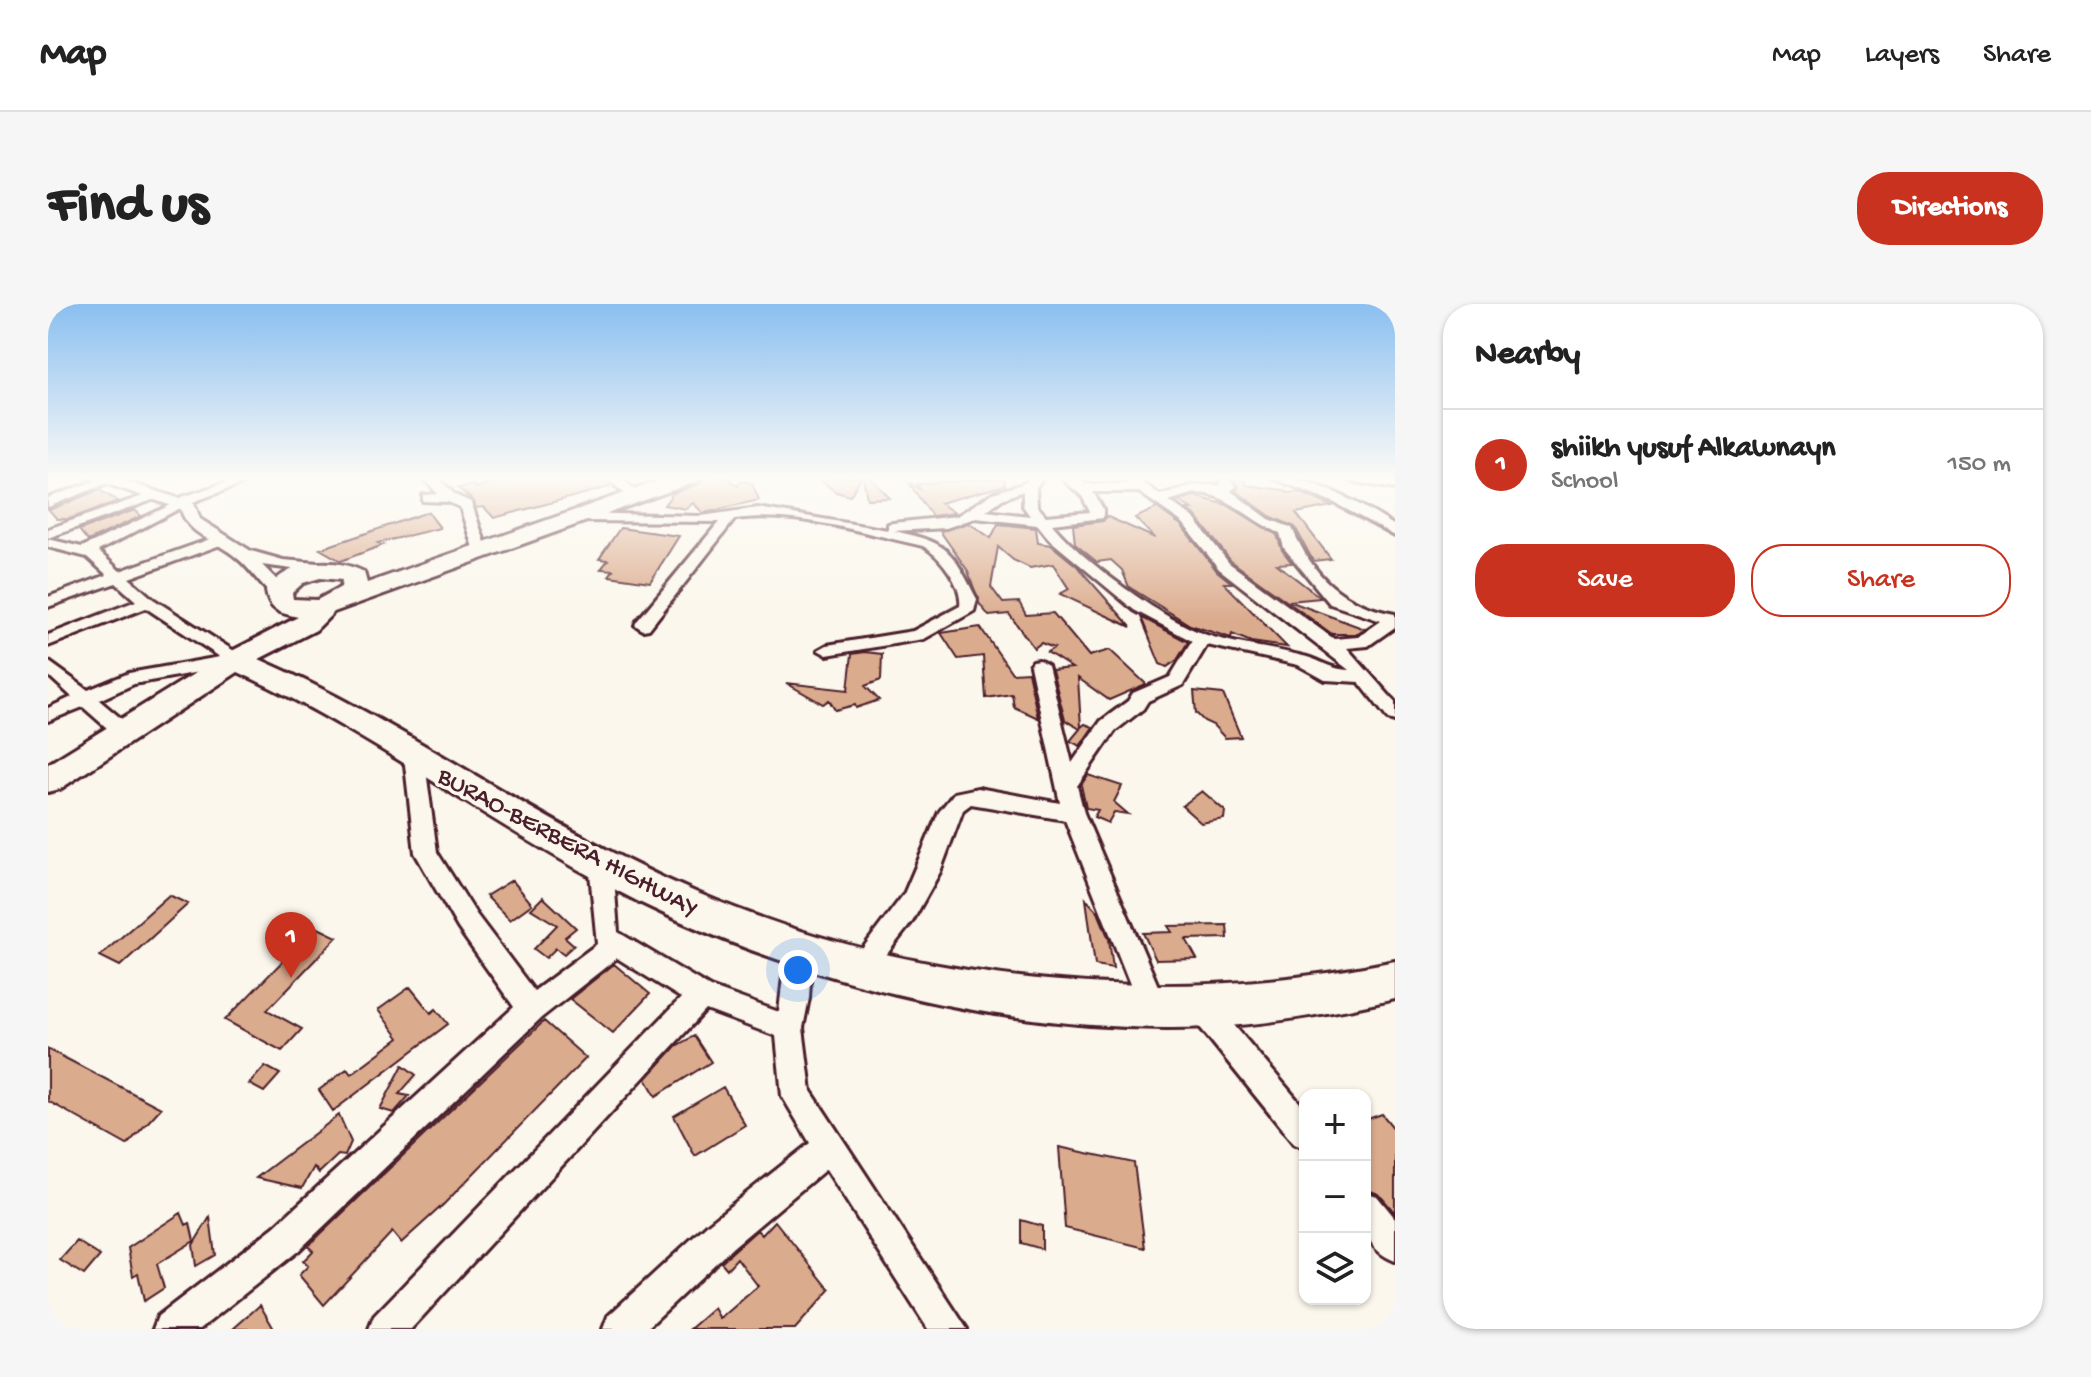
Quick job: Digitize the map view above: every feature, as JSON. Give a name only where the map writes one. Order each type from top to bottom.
[{"type":"highway","points":[[278,594],[288,607],[298,609],[331,604],[553,525]]},
{"type":"highway","points":[[245,655],[278,594],[305,574],[335,570],[362,574],[456,559]]},
{"type":"highway","points":[[48,780],[245,655],[306,624],[354,590],[355,577],[335,570]]},
{"type":"highway","name":"BURAO-BERBERA HIGHWAY","points":[[245,655],[511,815],[601,863],[677,903],[799,949],[947,984],[1058,1002],[1153,1007],[1201,1007],[1308,999],[1395,980]]},
{"type":"street","points":[[48,534],[74,525]]},
{"type":"street","points":[[84,552],[139,525]]},
{"type":"street","points":[[198,525],[245,555],[282,565],[335,570]]},
{"type":"street","points":[[475,525],[481,551]]},
{"type":"street","points":[[643,625],[724,525]]},
{"type":"street","points":[[827,650],[918,635],[968,608],[969,599],[953,567],[939,549],[915,538],[839,525]]},
{"type":"street","points":[[869,530],[921,525]]},
{"type":"street","points":[[1046,525],[1084,562],[1140,607],[1202,639],[1304,661],[1325,674],[1363,677]]},
{"type":"street","points":[[1192,525],[1224,566],[1349,658],[1395,715]]},
{"type":"street","points":[[1271,525],[1287,531],[1289,545],[1336,601],[1394,620]]},
{"type":"street","points":[[48,602],[221,540]]},
{"type":"street","points":[[48,543],[84,552],[147,602],[245,655]]},
{"type":"street","points":[[245,555],[278,594]]},
{"type":"street","points":[[48,585],[117,576]]},
{"type":"street","points":[[48,641],[147,602]]},
{"type":"street","points":[[1330,644],[1362,642],[1394,620]]},
{"type":"street","points":[[1067,785],[1108,726],[1136,705],[1140,697],[1177,681],[1202,639]]},
{"type":"street","points":[[48,715],[129,679],[245,655]]},
{"type":"street","points":[[1039,665],[1073,813],[1153,1007]]},
{"type":"street","points":[[48,666],[123,731]]},
{"type":"street","points":[[414,756],[426,853],[467,921],[531,1009]]},
{"type":"street","points":[[863,965],[893,932],[927,877],[954,804],[967,796],[984,796],[1073,813]]},
{"type":"street","points":[[601,863],[606,937],[701,996],[789,1028]]},
{"type":"street","points":[[171,1329],[286,1239],[531,1009],[616,944]]},
{"type":"street","points":[[799,949],[796,998],[789,1028],[797,1096],[828,1148],[949,1329]]},
{"type":"street","points":[[387,1329],[701,996]]},
{"type":"street","points":[[1201,1007],[1299,1126]]},
{"type":"street","points":[[621,1329],[680,1271],[781,1182],[828,1148]]},
{"type":"street","points":[[1371,1215],[1395,1244]]},
{"type":"building","points":[[93,525],[122,525],[88,541],[79,530]]},
{"type":"building","points":[[391,525],[438,525],[440,528],[378,543],[383,545],[341,561],[320,549]]},
{"type":"building","points":[[972,525],[991,538],[998,525],[1036,528],[1038,543],[1051,545],[1077,566],[1131,627],[1060,594],[1069,589],[1053,564],[1030,568],[1013,560],[998,547],[991,587],[1003,603],[1019,602],[1026,615],[1053,613],[1089,656],[1110,650],[1146,684],[1109,700],[1078,678],[1081,727],[1085,724],[1093,727],[1080,746],[1070,741],[1080,729],[1065,720],[1052,670],[1072,668],[1047,652],[1054,648],[1041,643],[1034,648],[1009,614],[989,616],[979,603],[968,571],[940,531]]},
{"type":"building","points":[[1073,525],[1126,525],[1155,538],[1142,525],[1181,525],[1217,571],[1232,583],[1224,583],[1287,647],[1251,642],[1232,634],[1231,638],[1190,625],[1129,587],[1122,570],[1111,560],[1097,562],[1075,544]]},
{"type":"building","points":[[1203,525],[1260,525],[1277,535],[1282,550],[1292,563],[1277,564],[1321,598],[1289,601],[1365,629],[1358,634],[1332,634],[1231,561]]},
{"type":"building","points":[[1290,525],[1305,525],[1331,559],[1313,561],[1295,527]]},
{"type":"building","points":[[620,528],[679,536],[650,582],[609,576],[613,570],[601,569],[608,560],[599,559]]},
{"type":"building","points":[[1141,617],[1188,642],[1177,660],[1167,667],[1160,664]]},
{"type":"building","points":[[980,627],[1012,673],[1028,672],[1038,718],[1014,707],[1012,694],[986,698],[983,656],[958,659],[941,633]]},
{"type":"building","points":[[852,654],[882,654],[881,680],[865,686],[879,700],[856,708],[855,705],[835,710],[829,700],[823,704],[786,683],[848,690]]},
{"type":"building","points":[[1194,691],[1223,694],[1241,737],[1225,738],[1213,725],[1204,721],[1196,713]]},
{"type":"building","points":[[1088,775],[1122,786],[1114,802],[1128,814],[1114,812],[1108,823],[1094,817],[1098,810],[1086,808],[1081,785]]},
{"type":"building","points":[[1202,791],[1225,811],[1224,819],[1201,823],[1182,806]]},
{"type":"building","points":[[512,880],[532,904],[510,920],[486,896]]},
{"type":"building","points":[[169,895],[188,904],[120,966],[100,956]]},
{"type":"building","points":[[543,897],[576,928],[565,937],[574,945],[564,954],[556,948],[546,958],[534,949],[557,925],[531,909]]},
{"type":"building","points":[[1086,899],[1098,912],[1109,939],[1113,968],[1095,965]]},
{"type":"building","points":[[1227,925],[1228,938],[1186,939],[1197,959],[1156,960],[1143,933],[1172,932],[1168,926]]},
{"type":"building","points":[[316,927],[337,937],[267,1010],[302,1029],[282,1051],[225,1020]]},
{"type":"building","points":[[614,964],[650,994],[613,1033],[570,999]]},
{"type":"building","points":[[410,987],[431,1013],[436,1009],[448,1024],[333,1111],[319,1090],[347,1069],[351,1074],[399,1038],[378,1010]]},
{"type":"building","points":[[544,1021],[586,1058],[443,1205],[401,1243],[392,1232],[324,1305],[299,1275],[308,1266],[303,1261],[313,1251],[308,1246]]},
{"type":"building","points":[[694,1036],[711,1062],[656,1096],[646,1079],[676,1046]]},
{"type":"building","points":[[48,1049],[161,1108],[127,1145],[48,1101]]},
{"type":"building","points":[[403,1065],[416,1075],[399,1094],[409,1096],[394,1113],[380,1109]]},
{"type":"building","points":[[265,1066],[280,1074],[264,1092],[249,1084]]},
{"type":"building","points":[[723,1087],[745,1125],[695,1156],[674,1116]]},
{"type":"building","points":[[1382,1114],[1395,1130],[1395,1213],[1379,1194],[1371,1191],[1371,1118]]},
{"type":"building","points":[[339,1115],[351,1142],[345,1156],[338,1155],[319,1173],[314,1167],[302,1188],[256,1178]]},
{"type":"building","points":[[1059,1147],[1134,1163],[1145,1248],[1065,1228]]},
{"type":"building","points":[[181,1213],[186,1225],[190,1223],[194,1241],[157,1264],[164,1288],[144,1301],[138,1273],[133,1276],[128,1248]]},
{"type":"building","points":[[210,1217],[215,1255],[196,1266],[193,1245]]},
{"type":"building","points":[[1021,1220],[1042,1226],[1042,1249],[1021,1243]]},
{"type":"building","points":[[775,1221],[830,1290],[795,1329],[690,1329],[714,1308],[720,1319],[758,1286],[737,1258],[727,1269],[721,1262],[757,1230],[762,1235]]},
{"type":"building","points":[[77,1241],[100,1256],[84,1275],[60,1260]]},
{"type":"building","points":[[260,1305],[274,1329],[233,1329]]},
{"type":"place","name":"shiikh yusuf Alkawnayn","points":[[291,978]]}]
